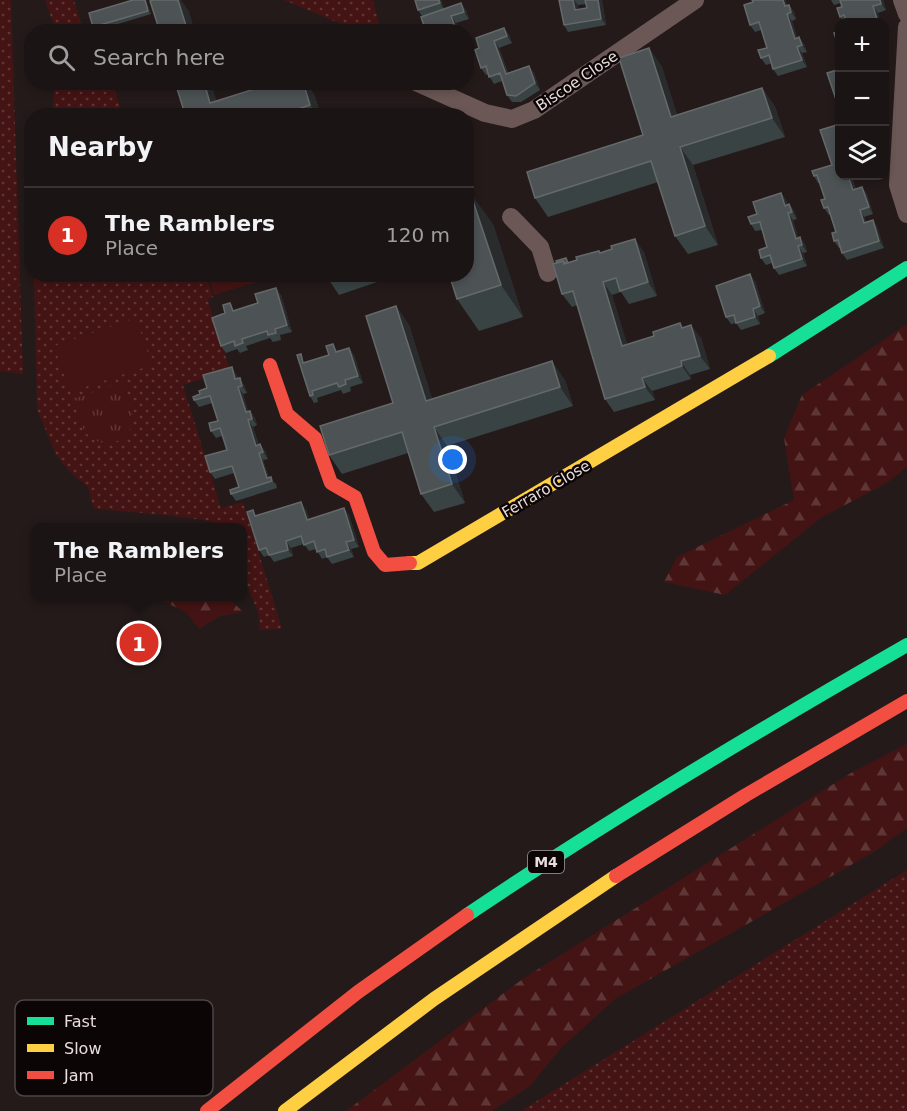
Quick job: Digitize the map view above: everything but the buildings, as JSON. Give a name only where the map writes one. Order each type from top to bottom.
[{"type":"main road","name":"Ferraro Close","points":[[270,365],[286,414],[315,438],[330,483],[355,497],[374,552],[385,566],[418,563],[690,404],[848,308],[907,268]]},
{"type":"main road","name":"M4","points":[[207,1111],[280,1051],[479,907],[546,862],[759,730],[907,645]]},
{"type":"main road","points":[[285,1111],[414,1013],[553,917],[661,846],[907,701]]},
{"type":"street","name":"Biscoe Close","points":[[474,108],[512,119],[534,110],[695,0]]},
{"type":"street","points":[[902,0],[907,14]]},
{"type":"street","points":[[907,27],[898,185],[907,214]]},
{"type":"street","name":"Biscoe Close","points":[[434,90],[474,108]]},
{"type":"street","points":[[511,217],[540,247],[548,273]]},
{"type":"green space","points":[[0,0],[11,0],[23,374],[0,371]]},
{"type":"green space","points":[[45,0],[74,0],[81,24],[54,24]]},
{"type":"green space","points":[[284,0],[373,0],[379,24],[341,24]]},
{"type":"green space","points":[[54,90],[115,90],[120,108],[53,108]]},
{"type":"green space","points":[[34,282],[208,282],[213,297],[208,299],[209,304],[230,370],[183,385],[221,508],[243,502],[282,629],[259,630],[258,612],[247,583],[247,523],[216,523],[93,507],[88,487],[71,473],[56,455],[37,409]]},
{"type":"green space","points":[[210,282],[257,282],[214,295]]},
{"type":"green space","points":[[136,318],[152,365],[70,392],[54,346]]},
{"type":"green space","points":[[907,324],[907,467],[887,483],[822,517],[725,595],[664,582],[677,557],[794,500],[784,438],[802,395]]},
{"type":"green space","points":[[123,382],[130,402],[132,423],[120,440],[99,442],[87,434],[82,426],[73,399]]},
{"type":"green space","points":[[163,601],[232,601],[243,612],[220,616],[199,629],[187,613]]},
{"type":"green space","points":[[907,744],[907,828],[874,852],[615,999],[561,1048],[530,1086],[492,1111],[346,1111],[524,978],[851,773]]},
{"type":"green space","points":[[907,870],[907,1111],[521,1111]]},
{"type":"traffic: fast","points":[[769,356],[907,268]]},
{"type":"traffic: fast","points":[[467,915],[684,776],[907,645]]},
{"type":"traffic: slow","points":[[410,563],[418,563],[769,356]]},
{"type":"traffic: slow","points":[[285,1111],[434,999],[616,876]]},
{"type":"traffic: jam","points":[[270,365],[287,414],[315,438],[331,483],[355,497],[374,552],[385,565],[410,563]]},
{"type":"traffic: jam","points":[[616,876],[746,795],[907,701]]},
{"type":"traffic: jam","points":[[207,1111],[358,992],[467,915]]},
{"type":"place","name":"The Ramblers","points":[[139,643]]}]
